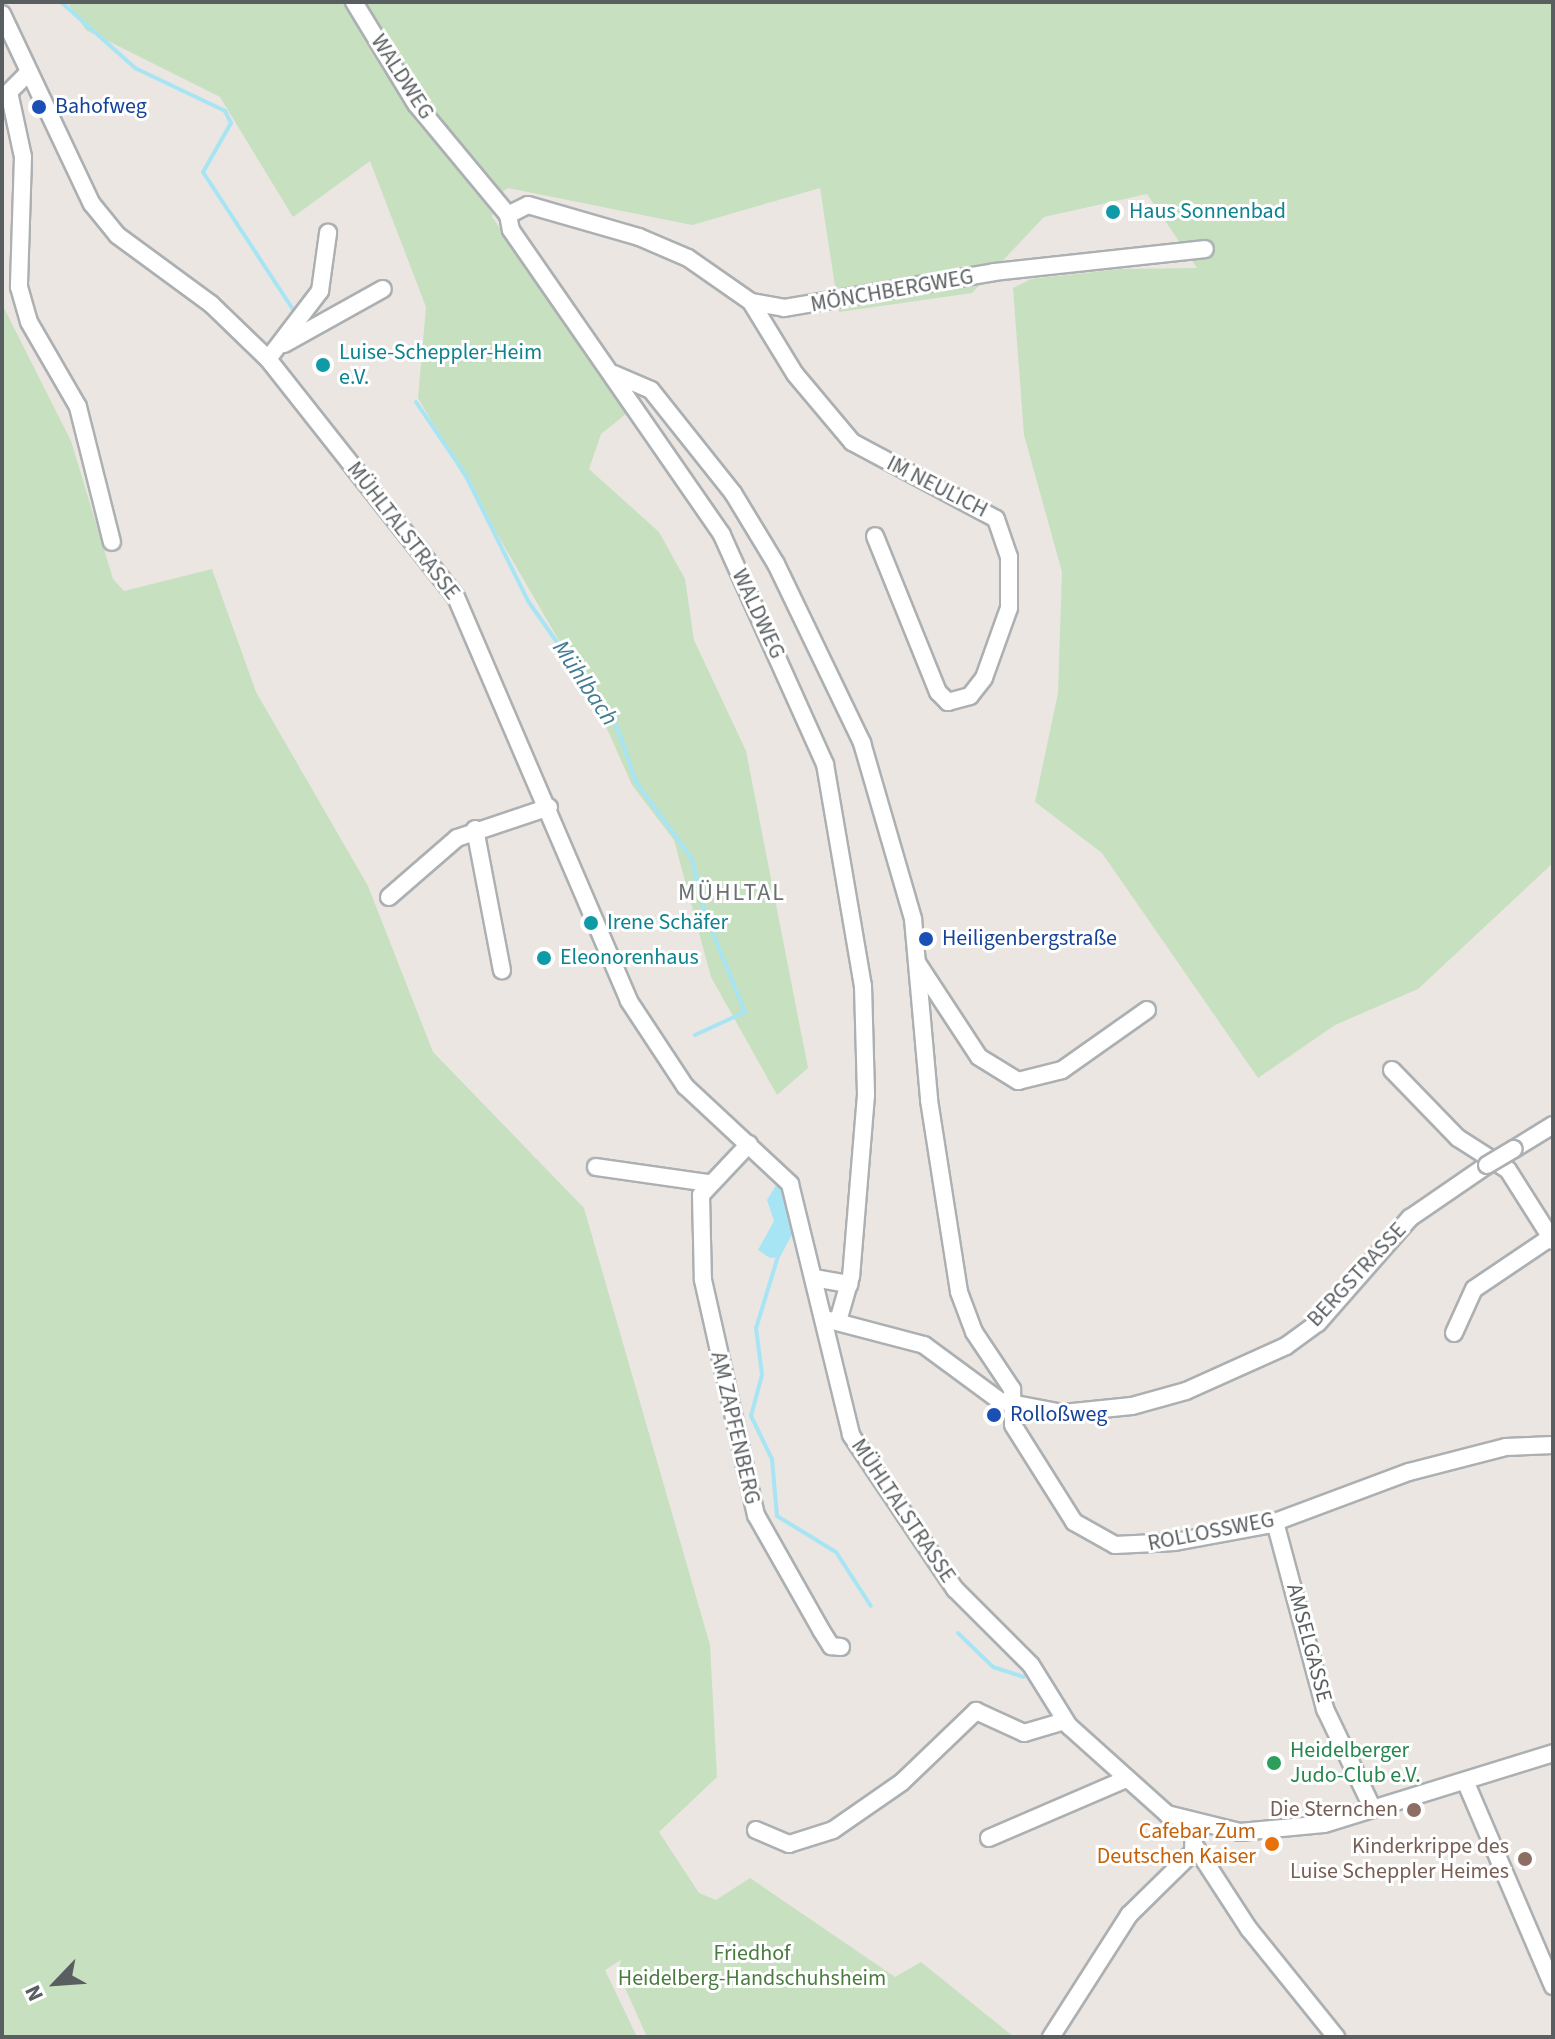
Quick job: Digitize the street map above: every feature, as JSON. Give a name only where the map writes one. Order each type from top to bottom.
[{"type":"street","name":"WALDWEG","points":[[354,2],[416,104],[508,215],[511,230],[614,374],[722,535],[825,764],[863,986],[866,1095],[849,1284],[833,1320]]},
{"type":"street","name":"MÜHLTALSTRASSE","points":[[2,14],[74,175],[117,235],[211,304],[268,359],[456,597],[549,807],[629,1001],[678,1078],[790,1184],[814,1278],[833,1320],[843,1413],[868,1465],[955,1589],[1041,1677],[1065,1721],[1126,1779],[1194,1826],[1240,1832],[1324,1824],[1371,1805],[1466,1783],[1553,1753]]},
{"type":"street","points":[[29,72],[9,92],[23,157],[19,287],[29,322],[78,407],[112,542]]},
{"type":"street","name":"MÖNCHBERGWEG","points":[[508,215],[528,205],[653,242],[751,302],[818,306],[994,272],[1205,249]]},
{"type":"street","points":[[284,344],[323,283],[328,233]]},
{"type":"street","points":[[268,359],[284,344],[383,289]]},
{"type":"street","name":"IM NEULICH","points":[[751,302],[795,374],[852,442],[996,519],[1012,589],[977,692],[951,702],[938,692],[875,536]]},
{"type":"street","points":[[614,374],[645,385],[688,430],[776,564],[862,743],[911,909],[918,964],[979,1057],[1018,1081],[1062,1070],[1147,1010]]},
{"type":"street","points":[[389,897],[475,829],[549,807]]},
{"type":"street","points":[[475,829],[502,970]]},
{"type":"street","name":"ROLLOSSWEG","points":[[918,964],[929,1100],[959,1292],[974,1332],[1012,1389],[1013,1425],[1063,1508],[1100,1540],[1130,1547],[1275,1522],[1409,1472],[1506,1447],[1553,1445]]},
{"type":"street","points":[[1392,1070],[1458,1138],[1508,1170],[1552,1239],[1474,1289],[1454,1333]]},
{"type":"street","name":"BERGSTRASSE","points":[[833,1320],[924,1345],[1012,1404],[1053,1413],[1101,1411],[1241,1369],[1318,1323],[1399,1228],[1487,1165],[1553,1125]]},
{"type":"street","points":[[596,1167],[708,1183],[749,1144]]},
{"type":"street","name":"AM ZAPFENBERG","points":[[708,1183],[700,1205],[700,1258],[749,1494],[785,1572],[831,1646],[841,1647]]},
{"type":"street","points":[[814,1278],[849,1284]]},
{"type":"street","name":"AMSELGASSE","points":[[1275,1522],[1325,1709],[1371,1805]]},
{"type":"street","points":[[756,1830],[793,1844],[833,1830],[902,1782],[978,1711],[1024,1733],[1065,1721]]},
{"type":"street","points":[[989,1838],[1126,1779]]},
{"type":"street","points":[[1466,1783],[1553,1986]]},
{"type":"street","points":[[1194,1826],[1195,1846],[1249,1929],[1336,2037]]},
{"type":"street","points":[[1051,2037],[1129,1915],[1195,1846]]},
{"type":"green space","points":[[67,2],[1553,2],[1553,863],[1418,989],[1335,1025],[1258,1078],[1102,853],[1035,802],[1058,693],[1062,572],[1024,435],[1013,288],[1031,279],[1120,269],[1197,268],[1147,194],[1044,217],[972,293],[839,312],[820,188],[692,225],[508,188],[496,196],[492,217],[631,410],[601,434],[589,469],[659,532],[685,579],[694,640],[746,751],[808,1068],[777,1095],[711,977],[674,840],[632,785],[597,706],[418,398],[426,307],[370,161],[293,217],[220,97],[86,30]]},
{"type":"green space","name":"Friedhof Heidelberg-Handschuhsheim","points":[[2,304],[71,441],[113,579],[124,591],[212,569],[256,692],[368,886],[433,1052],[584,1208],[710,1645],[717,1777],[659,1832],[699,1893],[716,1900],[750,1878],[895,1977],[921,1962],[1014,2037],[647,2037],[618,1972],[621,1960],[605,1970],[637,2037],[2,2037]]},
{"type":"water","points":[[778,1182],[794,1231],[780,1257],[770,1258],[758,1250],[774,1221],[767,1200]]},
{"type":"waterway","name":"Mühlbach","points":[[61,2],[135,68],[225,111],[231,123],[203,172],[296,314]]},
{"type":"waterway","name":"Mühlbach","points":[[416,402],[465,474],[528,601],[617,727],[636,782],[692,859],[705,914],[745,1012],[695,1035]]},
{"type":"waterway","name":"Mühlbach","points":[[779,1253],[756,1328],[762,1375],[751,1416],[772,1459],[777,1516],[836,1552],[871,1606]]},
{"type":"waterway","name":"Mühlbach","points":[[958,1633],[993,1667],[1023,1677]]},
{"type":"place","name":"Bahofweg","points":[[39,107]]},
{"type":"place","name":"Haus Sonnenbad","points":[[1113,212]]},
{"type":"place","name":"Luise-Scheppler-Heim e.V.","points":[[323,365]]},
{"type":"place","name":"Irene Schäfer","points":[[591,923]]},
{"type":"place","name":"Heiligenbergstraße","points":[[926,939]]},
{"type":"place","name":"Eleonorenhaus","points":[[544,958]]},
{"type":"place","name":"Rolloßweg","points":[[994,1415]]},
{"type":"place","name":"Heidelberger Judo-Club e.V.","points":[[1274,1763]]},
{"type":"place","name":"Die Sternchen","points":[[1414,1810]]},
{"type":"place","name":"Cafebar Zum Deutschen Kaiser","points":[[1272,1844]]},
{"type":"place","name":"Kinderkrippe des Luise Scheppler Heimes","points":[[1525,1859]]},
{"type":"district","name":"MÜHLTAL","points":[[732,893]]}]
